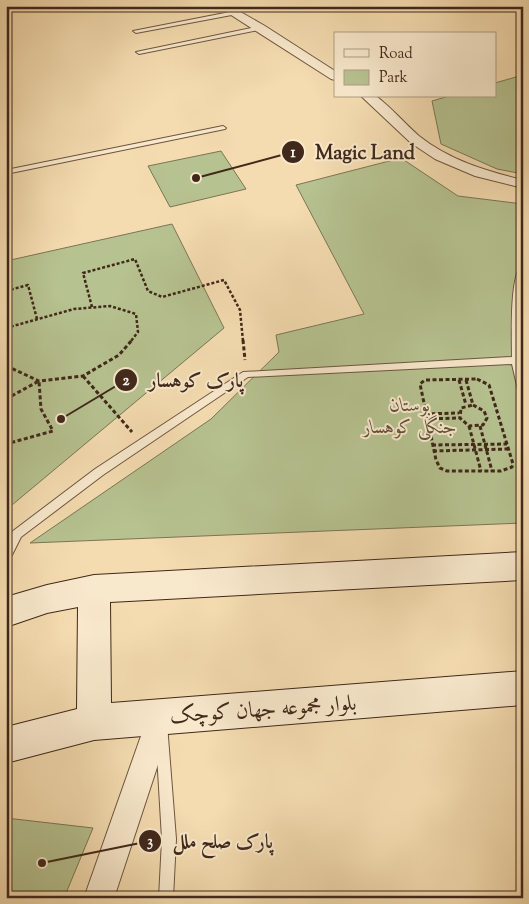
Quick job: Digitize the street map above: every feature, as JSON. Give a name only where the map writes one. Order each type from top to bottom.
[{"type":"main road","points":[[6,612],[47,599],[94,589],[523,566]]},
{"type":"main road","points":[[94,589],[94,722]]},
{"type":"main road","name":"بلوار مجموعه جهان کوچک","points":[[6,745],[94,722],[523,688]]},
{"type":"street","points":[[222,6],[261,28],[334,75]]},
{"type":"street","points":[[370,98],[383,107],[416,140],[446,160],[490,177],[523,184]]},
{"type":"street","points":[[99,898],[161,716]]},
{"type":"lane","points":[[136,31],[235,13]]},
{"type":"lane","points":[[139,52],[261,28]]},
{"type":"lane","points":[[6,172],[223,128]]},
{"type":"lane","points":[[523,267],[518,283],[519,360],[523,390]]},
{"type":"lane","points":[[6,556],[17,534],[99,472],[246,374],[519,360]]},
{"type":"lane","points":[[161,716],[169,839],[166,898]]},
{"type":"path","points":[[92,308],[83,273],[135,260],[148,291],[162,297],[224,280],[240,310],[246,374]]},
{"type":"path","points":[[6,292],[28,286],[37,319]]},
{"type":"path","points":[[6,328],[74,309],[110,306],[136,314],[138,332],[119,355],[83,376],[39,382],[6,399]]},
{"type":"path","points":[[6,370],[11,368],[39,382]]},
{"type":"path","points":[[83,376],[143,444]]},
{"type":"path","points":[[477,379],[489,385],[513,464],[508,470],[447,471],[440,468],[433,451],[420,384],[425,380],[466,380],[477,379]]},
{"type":"path","points":[[459,380],[466,405]]},
{"type":"path","points":[[466,380],[474,405]]},
{"type":"path","points":[[6,444],[53,431],[41,409],[39,382]]},
{"type":"path","points":[[469,426],[480,426],[486,422],[487,418],[484,411],[474,405],[466,405],[461,408],[459,413],[460,418],[469,426],[481,471]]},
{"type":"path","points":[[425,414],[459,413]]},
{"type":"path","points":[[426,419],[460,418]]},
{"type":"path","points":[[480,426],[492,471]]},
{"type":"path","points":[[432,445],[507,444]]},
{"type":"path","points":[[433,451],[508,449]]},
{"type":"green space","points":[[523,75],[523,174],[497,169],[441,144],[432,101],[442,98],[496,98],[496,83]]},
{"type":"green space","points":[[221,151],[246,189],[170,207],[148,166]]},
{"type":"green space","name":"بوستان جنگلی کوهسار","points":[[401,158],[458,196],[523,204],[523,523],[30,543],[211,419],[279,352],[276,335],[364,314],[296,185]]},
{"type":"green space","points":[[172,224],[224,328],[6,510],[6,261]]},
{"type":"green space","points":[[6,818],[93,828],[64,898],[6,898]]},
{"type":"place","name":"Magic Land","points":[[196,178]]},
{"type":"place","name":"پارک کوهسار","points":[[61,419]]},
{"type":"place","name":"پارک صلح ملل","points":[[42,863]]}]
